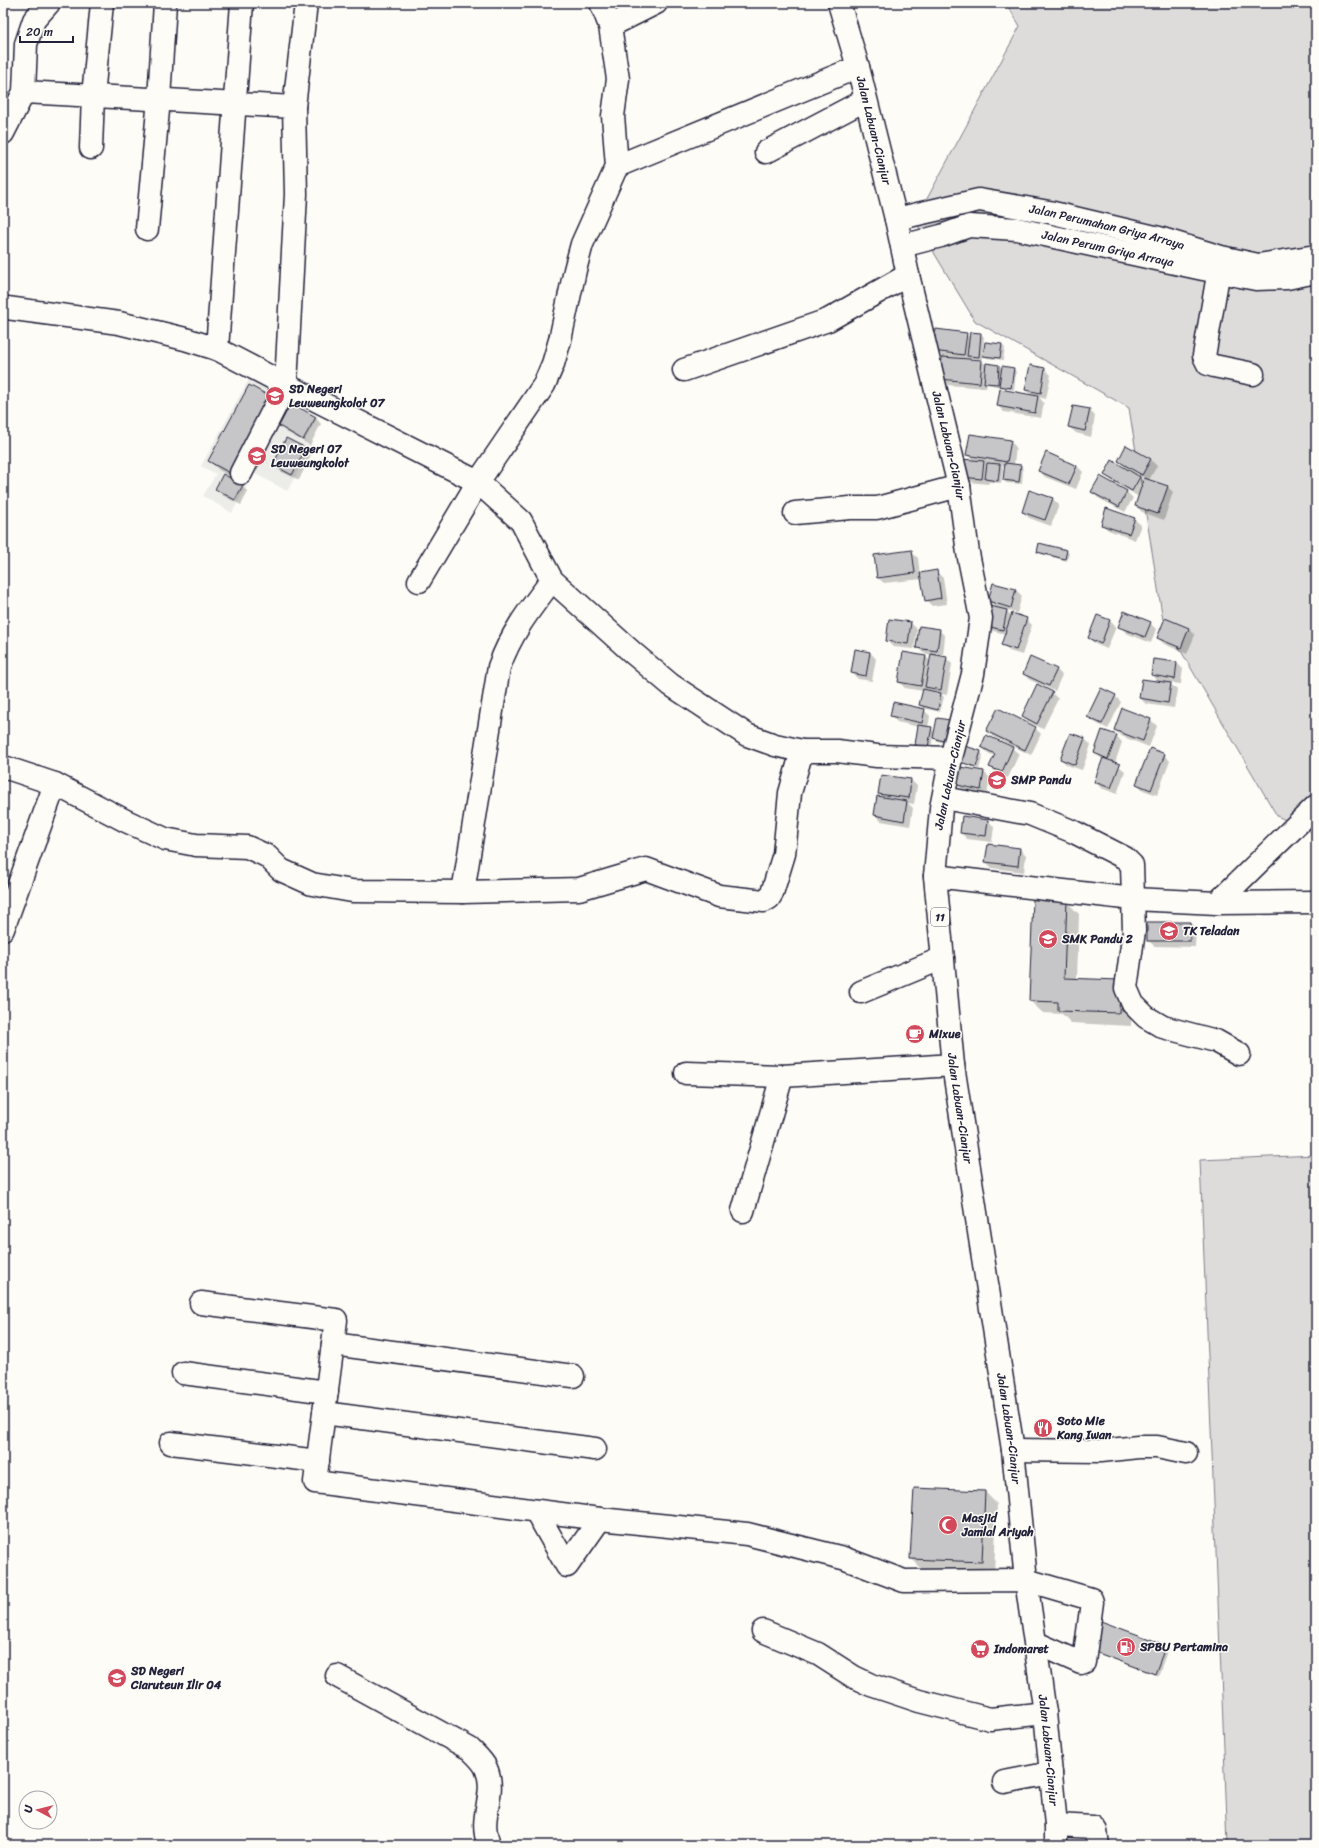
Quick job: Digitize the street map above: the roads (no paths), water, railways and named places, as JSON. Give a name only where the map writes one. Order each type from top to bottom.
[{"type":"main road","points":[[3,133],[24,92],[26,44],[34,20],[49,3]]},
{"type":"main road","points":[[91,148],[93,96],[102,3]]},
{"type":"main road","points":[[147,229],[159,99],[165,3]]},
{"type":"main road","points":[[217,349],[242,3]]},
{"type":"main road","points":[[241,474],[286,386],[296,194],[294,107],[306,3]]},
{"type":"main road","points":[[419,581],[478,482],[544,385],[553,364],[560,340],[574,270],[582,244],[617,166],[613,116],[618,78],[610,26],[601,3]]},
{"type":"main road","points":[[610,26],[656,3]]},
{"type":"main road","name":"Jalan Labuan-Cianjur","points":[[839,3],[858,67],[865,100],[896,219],[958,486],[968,553],[981,618],[973,674],[951,758],[938,824],[935,876],[953,1065],[1013,1450],[1026,1580],[1045,1713],[1056,1835]]},
{"type":"main road","points":[[617,166],[858,67]]},
{"type":"main road","points":[[24,92],[294,107]]},
{"type":"main road","points":[[766,152],[865,100]]},
{"type":"main road","name":"Jalan Perumahan Griya Arraya","points":[[896,219],[979,200],[1049,212],[1159,238],[1219,265],[1258,265],[1316,256]]},
{"type":"main road","name":"Jalan Perum Griya Arraya","points":[[902,246],[941,236],[969,226],[1017,229],[1219,265],[1256,279],[1287,278],[1316,272]]},
{"type":"main road","points":[[1219,265],[1204,356],[1208,364],[1254,374]]},
{"type":"main road","points":[[684,370],[828,320],[908,275]]},
{"type":"main road","points":[[4,311],[119,323],[217,349],[286,386],[478,482],[521,521],[552,580],[633,653],[672,685],[747,735],[776,746],[802,750],[837,751],[877,756],[951,758]]},
{"type":"main road","points":[[796,513],[850,508],[877,508],[958,486]]},
{"type":"main road","points":[[463,892],[499,667],[506,646],[520,622],[552,580]]},
{"type":"main road","points":[[3,769],[7,768],[55,784],[126,821],[166,839],[196,845],[247,847],[268,856],[281,870],[312,884],[352,891],[463,892],[579,889],[646,869],[719,896],[764,901],[769,898],[772,893],[784,854],[790,793],[802,750]]},
{"type":"main road","points":[[3,929],[55,784]]},
{"type":"main road","points":[[944,798],[1030,814],[1074,832],[1126,858],[1132,865],[1134,932],[1126,988],[1133,1004],[1146,1017],[1163,1027],[1216,1041],[1239,1054]]},
{"type":"main road","points":[[1217,903],[1316,806]]},
{"type":"main road","points":[[935,876],[1133,900],[1217,903],[1316,902]]},
{"type":"main road","points":[[861,992],[943,958]]},
{"type":"main road","points":[[686,1073],[782,1076],[953,1065]]},
{"type":"main road","points":[[743,1211],[782,1076]]},
{"type":"main road","points":[[201,1302],[336,1320],[315,1482],[600,1519],[747,1534],[843,1558],[904,1581],[1026,1580],[1088,1598],[1092,1602],[1084,1662],[1081,1663],[1036,1643]]},
{"type":"main road","points":[[333,1344],[573,1376]]},
{"type":"main road","points":[[183,1373],[327,1392]]},
{"type":"main road","points":[[324,1413],[595,1449]]},
{"type":"main road","points":[[172,1443],[318,1462]]},
{"type":"main road","points":[[1013,1450],[1101,1451],[1138,1447],[1157,1447],[1186,1453]]},
{"type":"main road","points":[[536,1511],[567,1566],[600,1519]]},
{"type":"main road","points":[[763,1632],[818,1654],[854,1677],[871,1685],[919,1702],[990,1719],[1045,1713]]},
{"type":"main road","points":[[337,1676],[470,1749],[485,1766],[490,1779],[490,1794],[484,1817],[485,1834],[489,1845]]},
{"type":"main road","points":[[1004,1782],[1051,1773]]},
{"type":"main road","points":[[1056,1835],[1093,1827],[1096,1831],[1098,1845]]},
{"type":"place","name":"SD Negeri Leuweungkolot 07","points":[[275,396]]},
{"type":"place","name":"SD Negeri 07 Leuweungkolot","points":[[257,456]]},
{"type":"place","name":"SMP Pandu","points":[[997,780]]},
{"type":"place","name":"TK Teladan","points":[[1169,931]]},
{"type":"place","name":"SMK Pandu 2","points":[[1048,939]]},
{"type":"place","name":"Mixue","points":[[915,1034]]},
{"type":"place","name":"Soto Mie Kang Iwan","points":[[1043,1428]]},
{"type":"place","name":"Masjid Jamlal Ariyah","points":[[948,1525]]},
{"type":"place","name":"SPBU Pertamina","points":[[1126,1647]]},
{"type":"place","name":"Indomaret","points":[[980,1649]]},
{"type":"place","name":"SD Negeri Ciaruteun Ilir 04","points":[[117,1678]]}]
